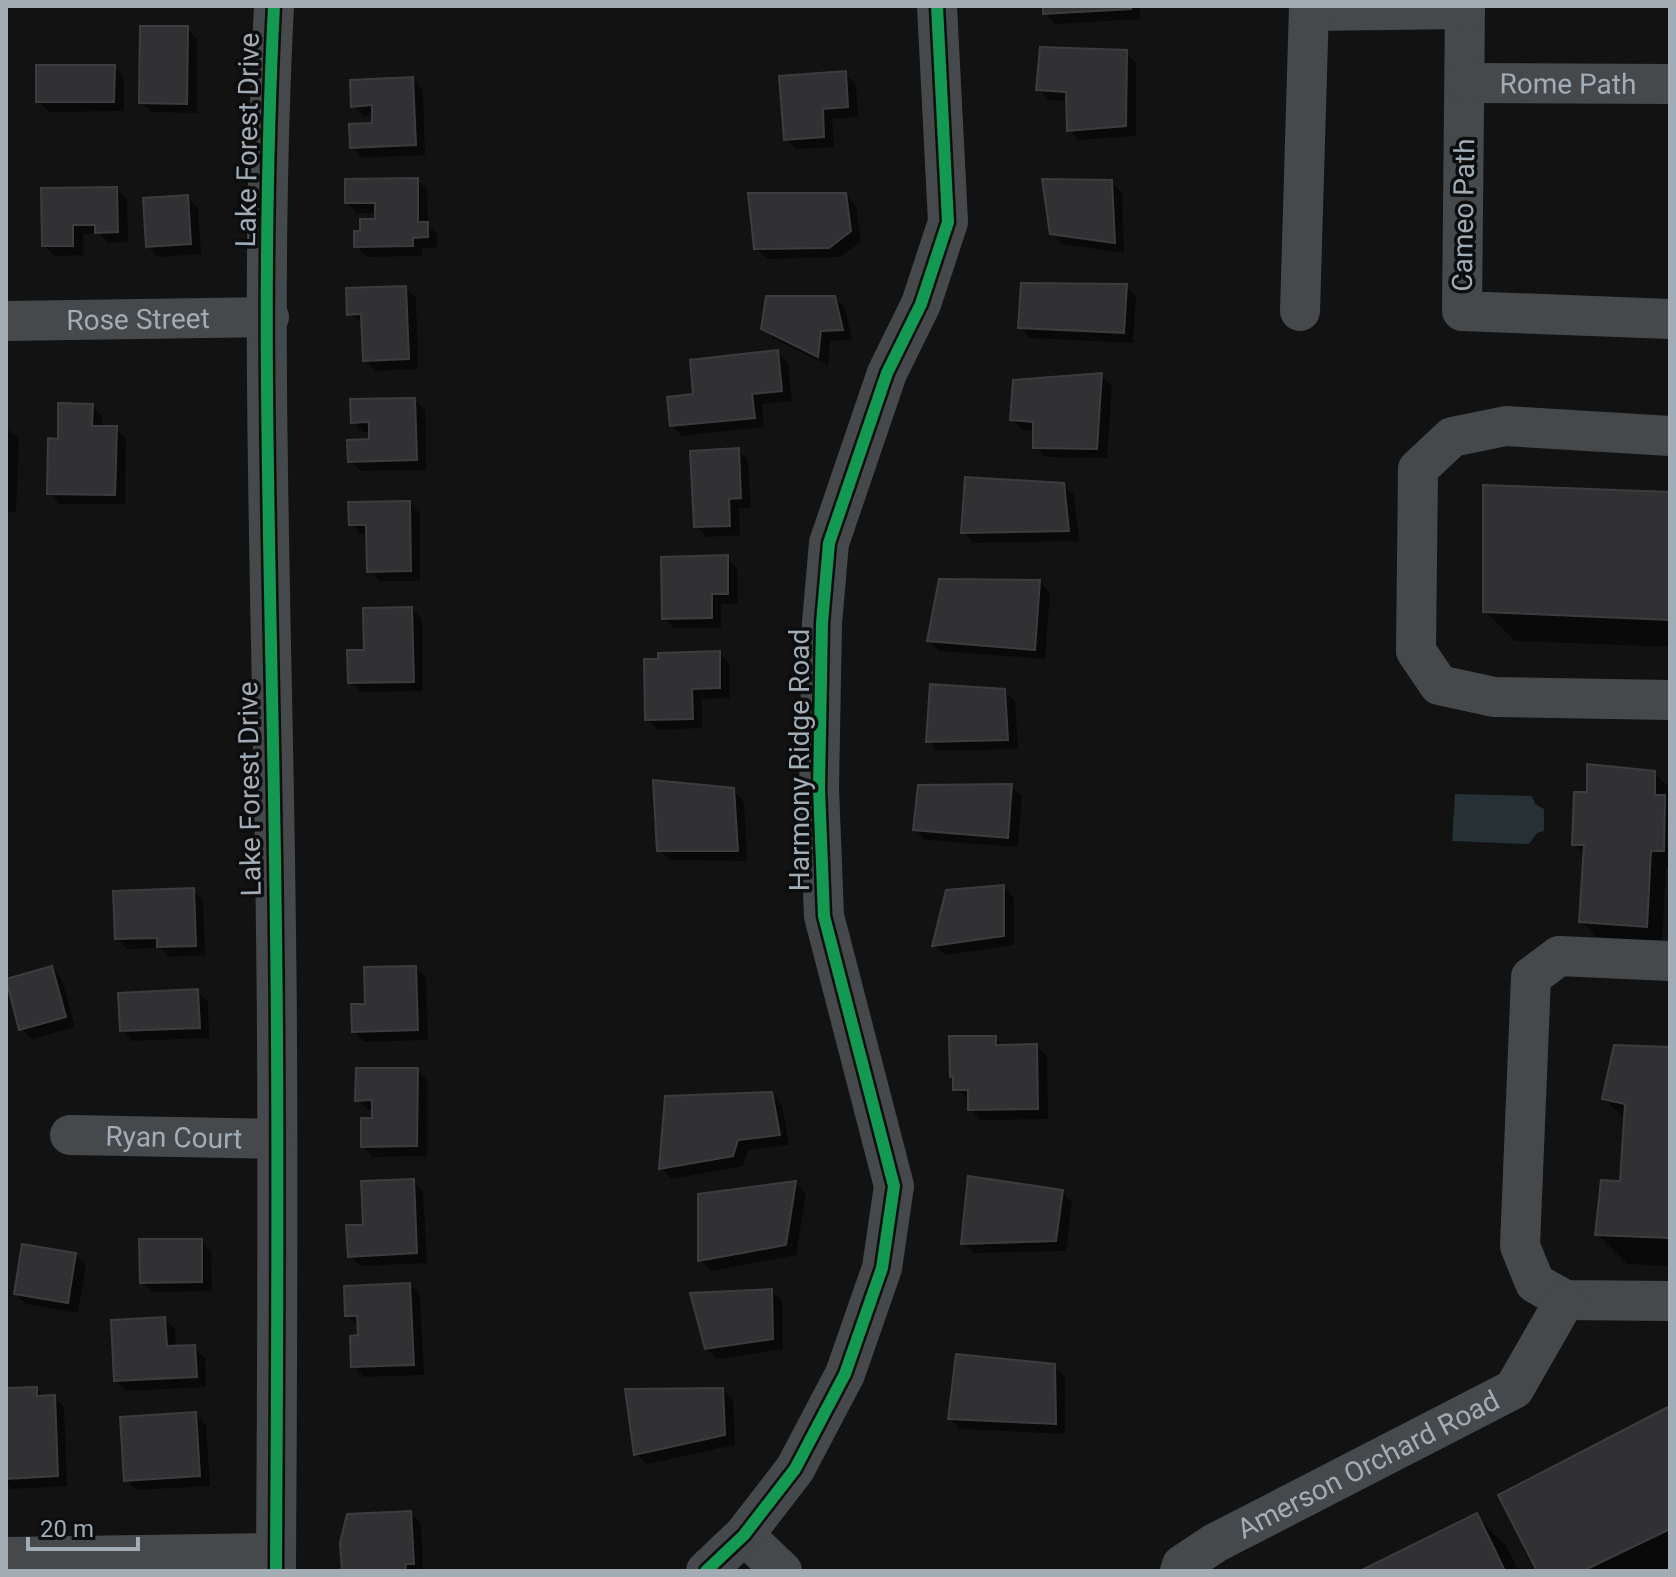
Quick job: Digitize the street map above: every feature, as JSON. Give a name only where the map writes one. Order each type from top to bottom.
[{"type":"street","name":"Lake Forest Drive","points":[[274,6],[269,109],[269,317],[276,1562]]},
{"type":"street","name":"Harmony Ridge Road","points":[[706,1571],[744,1535],[795,1469],[845,1374],[882,1268],[894,1186],[824,916],[819,788],[822,623],[829,543],[887,373],[921,304],[948,222],[937,6]]},
{"type":"street","points":[[1300,311],[1309,9],[1465,8]]},
{"type":"street","name":"Cameo Path","points":[[1465,8],[1462,311],[1670,319]]},
{"type":"street","name":"Rome Path","points":[[1466,83],[1670,84]]},
{"type":"street","name":"Rose Street","points":[[6,321],[269,317]]},
{"type":"street","points":[[1670,436],[1506,426],[1452,437],[1418,469],[1416,651],[1439,685],[1494,697],[1670,700]]},
{"type":"street","points":[[1670,961],[1559,956],[1531,977],[1520,1246],[1535,1283],[1565,1300],[1670,1301]]},
{"type":"street","name":"Ryan Court","points":[[70,1135],[276,1139]]},
{"type":"street","name":"Amerson Orchard Road","points":[[1180,1571],[1182,1565],[1215,1543],[1514,1389],[1565,1300]]},
{"type":"street","points":[[744,1535],[782,1571]]},
{"type":"street","points":[[6,1557],[276,1562]]},
{"type":"shaded area","points":[[1455,794],[1532,796],[1535,804],[1544,809],[1544,831],[1537,833],[1529,844],[1452,841]]},
{"type":"building","points":[[1043,6],[1131,6],[1131,9],[1043,14]]},
{"type":"building","points":[[140,26],[188,26],[187,104],[139,103]]},
{"type":"building","points":[[1040,47],[1127,50],[1126,126],[1067,131],[1066,92],[1036,90]]},
{"type":"building","points":[[36,65],[115,65],[114,102],[36,102]]},
{"type":"building","points":[[846,71],[848,107],[823,109],[824,137],[784,140],[779,76]]},
{"type":"building","points":[[413,77],[416,145],[350,148],[349,124],[372,123],[372,105],[351,107],[350,80]]},
{"type":"building","points":[[418,178],[418,222],[428,222],[428,237],[413,238],[413,246],[354,247],[354,231],[360,231],[360,219],[375,219],[375,203],[345,203],[345,179]]},
{"type":"building","points":[[1042,179],[1112,180],[1115,243],[1050,234]]},
{"type":"building","points":[[117,187],[118,232],[95,233],[95,225],[73,225],[73,246],[42,246],[41,188]]},
{"type":"building","points":[[748,193],[846,193],[851,231],[829,248],[754,249]]},
{"type":"building","points":[[188,195],[191,244],[146,247],[143,198]]},
{"type":"building","points":[[1021,283],[1127,284],[1124,333],[1018,328]]},
{"type":"building","points":[[406,286],[409,359],[363,361],[361,314],[347,315],[346,288]]},
{"type":"building","points":[[766,296],[835,296],[843,330],[821,331],[818,357],[761,329]]},
{"type":"building","points":[[778,350],[782,391],[752,394],[755,418],[670,426],[667,397],[693,394],[690,360]]},
{"type":"building","points":[[1102,373],[1097,449],[1033,448],[1033,422],[1010,420],[1013,380]]},
{"type":"building","points":[[415,398],[417,460],[348,462],[347,440],[369,439],[369,422],[351,423],[350,399]]},
{"type":"building","points":[[58,403],[93,404],[92,426],[117,426],[115,495],[47,494],[48,438],[58,439]]},
{"type":"building","points":[[739,448],[741,498],[729,499],[730,526],[694,527],[690,451]]},
{"type":"building","points":[[965,477],[1064,483],[1069,531],[961,533]]},
{"type":"building","points":[[1483,485],[1670,492],[1670,620],[1483,612]]},
{"type":"building","points":[[410,501],[411,571],[367,572],[366,525],[349,525],[348,502]]},
{"type":"building","points":[[728,555],[728,594],[712,594],[712,618],[662,619],[661,557]]},
{"type":"building","points":[[939,579],[1040,580],[1035,650],[927,641]]},
{"type":"building","points":[[412,607],[414,682],[348,683],[347,650],[364,650],[363,608]]},
{"type":"building","points":[[720,651],[720,688],[692,689],[693,719],[645,720],[644,659],[658,659],[658,653]]},
{"type":"building","points":[[930,684],[1005,689],[1008,740],[926,742]]},
{"type":"building","points":[[1587,764],[1655,771],[1655,795],[1665,795],[1664,851],[1651,851],[1647,927],[1579,922],[1584,845],[1572,845],[1574,792],[1587,792]]},
{"type":"building","points":[[653,780],[734,788],[738,851],[657,851]]},
{"type":"building","points":[[1012,784],[1008,838],[913,830],[918,785]]},
{"type":"building","points":[[1004,885],[1004,936],[932,946],[946,890]]},
{"type":"building","points":[[194,888],[196,946],[157,947],[157,938],[115,939],[113,891]]},
{"type":"building","points":[[52,966],[66,1017],[19,1030],[6,979]]},
{"type":"building","points":[[416,966],[418,1030],[352,1032],[351,1004],[365,1004],[364,967]]},
{"type":"building","points":[[198,989],[200,1028],[120,1031],[118,993]]},
{"type":"building","points":[[949,1036],[996,1036],[996,1045],[1037,1044],[1038,1109],[968,1110],[968,1090],[953,1090]]},
{"type":"building","points":[[1614,1045],[1670,1047],[1670,1238],[1595,1235],[1601,1180],[1620,1181],[1625,1104],[1602,1099]]},
{"type":"building","points":[[356,1068],[418,1068],[417,1146],[361,1147],[361,1118],[372,1118],[372,1100],[355,1101]]},
{"type":"building","points":[[772,1092],[780,1135],[738,1140],[733,1156],[659,1169],[665,1096]]},
{"type":"building","points":[[968,1176],[1063,1190],[1056,1241],[961,1244]]},
{"type":"building","points":[[414,1179],[417,1253],[348,1257],[346,1225],[363,1225],[361,1181]]},
{"type":"building","points":[[796,1181],[786,1245],[698,1261],[698,1194]]},
{"type":"building","points":[[139,1239],[202,1239],[202,1282],[140,1283]]},
{"type":"building","points":[[22,1244],[76,1253],[68,1303],[14,1294]]},
{"type":"building","points":[[410,1283],[414,1365],[351,1367],[350,1336],[358,1335],[357,1316],[345,1316],[344,1286]]},
{"type":"building","points":[[772,1289],[773,1339],[705,1349],[690,1293]]},
{"type":"building","points":[[165,1317],[167,1346],[195,1345],[197,1377],[114,1381],[111,1320]]},
{"type":"building","points":[[956,1354],[1055,1364],[1056,1424],[948,1419]]},
{"type":"building","points":[[37,1387],[37,1396],[55,1395],[58,1476],[6,1479],[6,1388]]},
{"type":"building","points":[[723,1388],[725,1435],[634,1455],[625,1389]]},
{"type":"building","points":[[1670,1406],[1670,1529],[1583,1571],[1537,1571],[1498,1495]]},
{"type":"building","points":[[196,1412],[200,1476],[124,1481],[120,1417]]},
{"type":"building","points":[[411,1511],[414,1564],[406,1564],[405,1571],[342,1571],[340,1543],[347,1514]]},
{"type":"building","points":[[1477,1513],[1505,1571],[1360,1571]]},
{"type":"cycle path","points":[[274,6],[269,122],[267,354],[277,1014],[276,1571]]},
{"type":"cycle path","points":[[706,1571],[744,1535],[795,1469],[845,1374],[882,1268],[894,1186],[824,916],[819,788],[822,623],[829,543],[887,373],[921,304],[948,222],[937,6]]}]
